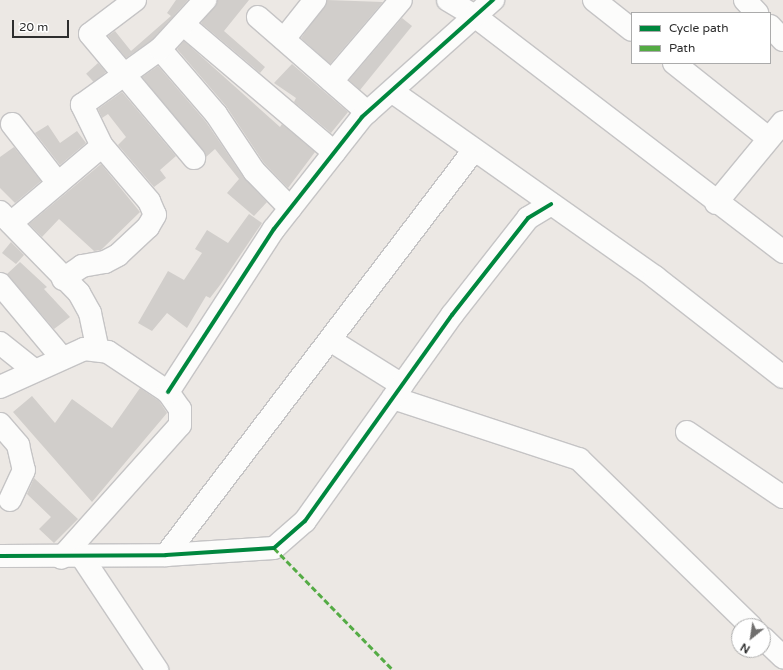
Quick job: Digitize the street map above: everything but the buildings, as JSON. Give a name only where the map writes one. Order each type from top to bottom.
[{"type":"street","points":[[134,0],[90,34],[194,158]]},
{"type":"street","points":[[63,279],[82,266],[105,262],[118,254],[148,227],[155,215],[149,201],[102,146],[82,105],[160,49],[184,25],[205,0]]},
{"type":"street","points":[[284,39],[315,0]]},
{"type":"street","points":[[332,81],[401,0]]},
{"type":"street","points":[[448,0],[476,16],[716,203],[783,252]]},
{"type":"street","points":[[168,392],[290,208],[367,112],[393,92],[493,0]]},
{"type":"street","points":[[594,0],[631,29]]},
{"type":"street","points":[[745,0],[756,12]]},
{"type":"street","points":[[258,16],[367,112]]},
{"type":"street","points":[[184,25],[334,152]]},
{"type":"street","points":[[771,27],[783,40]]},
{"type":"street","points":[[160,49],[216,114],[254,171],[290,208]]},
{"type":"street","points":[[675,64],[767,137]]},
{"type":"street","points":[[393,92],[655,277],[783,377]]},
{"type":"street","points":[[716,203],[767,137],[783,122]]},
{"type":"street","points":[[12,124],[58,183]]},
{"type":"street","points":[[98,350],[90,313],[79,293],[63,279],[5,217],[58,183],[102,146]]},
{"type":"street","points":[[166,555],[474,150]]},
{"type":"street","points":[[0,556],[72,558],[166,555],[274,548],[305,521],[397,392],[528,218],[551,204]]},
{"type":"street","points":[[0,284],[62,358]]},
{"type":"street","points":[[330,340],[397,392],[579,459],[743,618]]},
{"type":"street","points":[[0,342],[34,370]]},
{"type":"street","points":[[0,387],[34,370],[84,349],[98,350],[108,352],[168,392],[180,409],[180,425],[72,558]]},
{"type":"street","points":[[0,424],[18,445],[24,470],[10,500]]},
{"type":"street","points":[[687,432],[783,497]]},
{"type":"street","points":[[72,558],[155,669]]},
{"type":"street","points":[[771,646],[783,657]]},
{"type":"marked path","points":[[274,548],[393,670]]},
{"type":"cycle path","points":[[168,392],[274,229],[362,117],[493,0]]},
{"type":"cycle path","points":[[0,556],[166,555],[274,548],[305,521],[452,315],[528,218],[551,204]]}]
